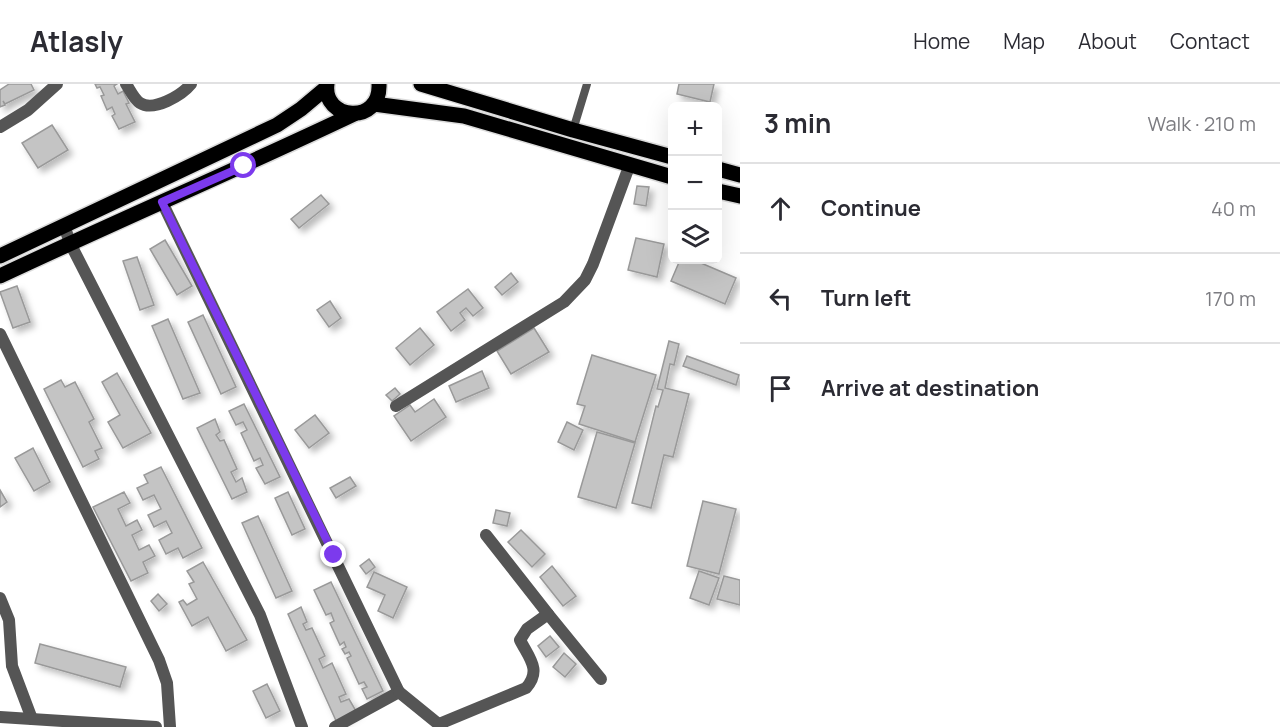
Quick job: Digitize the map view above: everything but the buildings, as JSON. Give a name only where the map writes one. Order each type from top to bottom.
[{"type":"main road","points":[[0,276],[354,114],[365,112],[374,104],[379,93],[379,84]]},
{"type":"main road","points":[[421,84],[668,156]]},
{"type":"main road","points":[[327,86],[330,101],[340,111],[354,114]]},
{"type":"main road","points":[[0,256],[277,125],[302,109],[327,86]]},
{"type":"main road","points":[[374,104],[464,116],[668,176]]},
{"type":"main road","points":[[722,170],[740,175]]},
{"type":"main road","points":[[722,192],[740,196]]},
{"type":"street","points":[[0,127],[28,110],[57,84]]},
{"type":"street","points":[[126,84],[136,100],[150,106],[187,89],[191,84]]},
{"type":"street","points":[[396,406],[564,302],[585,280],[593,264],[630,164]]},
{"type":"street","points":[[162,202],[399,692],[440,726],[526,688],[534,678],[535,670],[520,640],[527,629],[548,614]]},
{"type":"street","points":[[63,225],[70,243],[260,615],[302,727]]},
{"type":"street","points":[[0,334],[159,660],[167,683],[170,727]]},
{"type":"street","points":[[486,535],[601,679]]},
{"type":"street","points":[[0,598],[9,620],[12,666],[32,719]]},
{"type":"street","points":[[335,727],[399,692]]},
{"type":"street","points":[[0,717],[156,727]]},
{"type":"lane","points":[[573,130],[587,84]]},
{"type":"route","points":[[244,166],[162,202],[334,555]]}]
